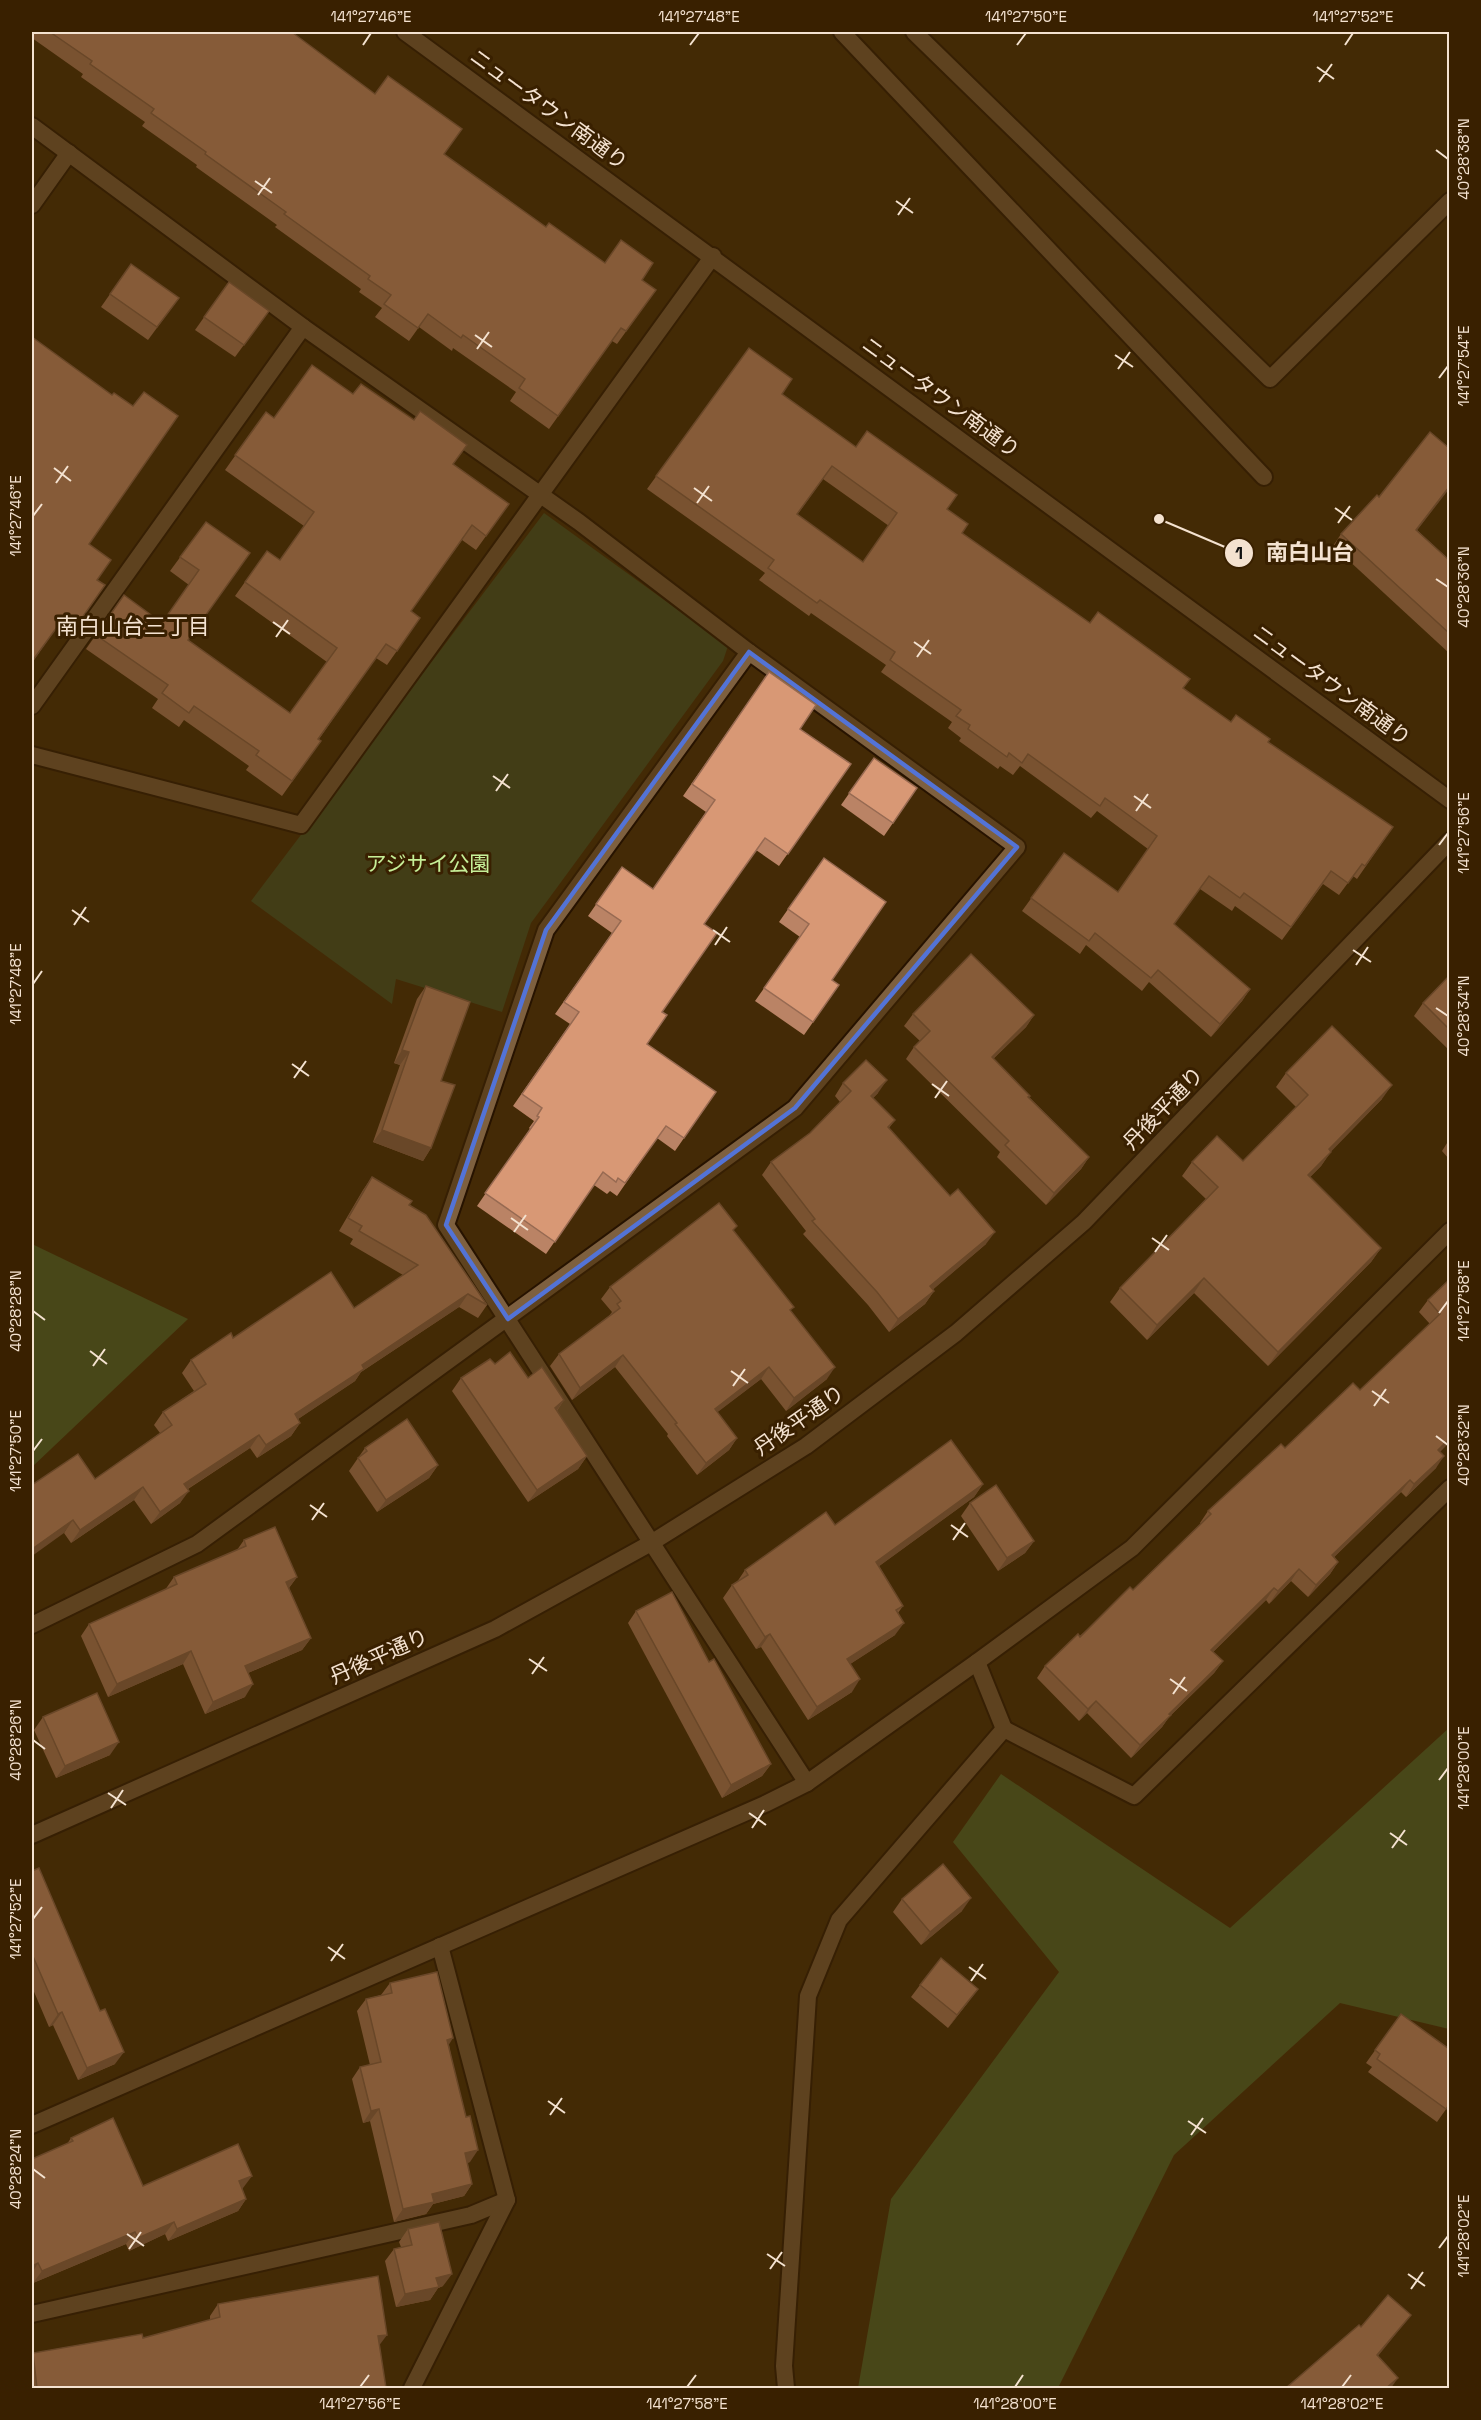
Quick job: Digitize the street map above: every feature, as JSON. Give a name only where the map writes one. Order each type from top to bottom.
[{"type":"street","name":"ニュータウン南通り","points":[[405,32],[713,256],[1449,800]]},
{"type":"street","points":[[842,32],[1264,477]]},
{"type":"street","points":[[914,32],[1270,379],[1449,201]]},
{"type":"street","points":[[32,126],[303,327],[540,495],[749,652],[1017,847],[795,1108],[197,1544],[32,1625]]},
{"type":"street","points":[[32,205],[69,153]]},
{"type":"street","points":[[32,754],[301,825],[713,256]]},
{"type":"street","points":[[32,706],[303,327]]},
{"type":"street","points":[[749,652],[546,930],[446,1226],[807,1783]]},
{"type":"street","name":"丹後平通り","points":[[32,1835],[495,1629],[651,1544],[806,1446],[956,1333],[1084,1222],[1449,841]]},
{"type":"street","points":[[32,2125],[765,1804],[807,1783],[1132,1548],[1449,1231]]},
{"type":"street","points":[[977,1662],[1004,1729],[1134,1796],[1449,1488]]},
{"type":"street","points":[[786,2388],[784,2366],[808,1996],[839,1920],[1004,1729]]},
{"type":"street","points":[[412,2388],[507,2200],[440,1946]]},
{"type":"street","points":[[32,2314],[471,2215],[507,2200]]},
{"type":"highlighted area","points":[[749,652],[1017,847],[795,1108],[508,1319],[446,1225],[546,930]]},
{"type":"green space","name":"アジサイ公園","points":[[544,513],[728,646],[723,661],[531,923],[502,1012],[396,979],[392,1004],[251,901]]},
{"type":"green space","points":[[32,1244],[188,1319],[32,1467]]},
{"type":"green space","points":[[1449,1728],[1449,2029],[1340,2003],[1174,2155],[1058,2388],[858,2388],[891,2199],[1059,1972],[953,1842],[1001,1774],[1230,1928]]},
{"type":"building","points":[[50,32],[295,32],[293,33],[375,94],[388,76],[462,129],[444,154],[546,227],[549,223],[605,263],[621,240],[653,263],[642,280],[656,290],[626,331],[621,328],[558,416],[519,388],[525,379],[463,335],[461,338],[428,314],[418,328],[384,304],[391,295],[368,279],[370,276],[151,113],[154,109],[90,64],[92,61]]},
{"type":"building","points":[[131,264],[179,298],[157,327],[110,294]]},
{"type":"building","points":[[229,282],[269,311],[244,345],[204,317]]},
{"type":"building","points":[[32,337],[112,395],[114,393],[133,406],[144,392],[178,416],[89,544],[111,560],[97,580],[105,585],[77,625],[65,616],[33,660],[32,659]]},
{"type":"building","points":[[749,348],[792,379],[782,394],[856,447],[867,431],[957,495],[947,509],[968,524],[962,533],[1090,623],[1098,612],[1190,679],[1183,688],[1231,722],[1236,715],[1270,739],[1268,742],[1393,827],[1365,866],[1362,864],[1348,883],[1331,871],[1291,927],[1244,893],[1240,898],[1209,876],[1174,924],[1250,989],[1220,1024],[1158,970],[1151,978],[1095,933],[1089,941],[1031,898],[1064,853],[1118,892],[1157,836],[1105,798],[1100,806],[1028,754],[1022,763],[1009,753],[1007,757],[968,729],[970,725],[956,716],[961,710],[890,660],[895,652],[820,600],[817,603],[768,568],[774,560],[656,476]],"holes":[[[832,466],[897,513],[863,562],[797,514]]]},
{"type":"building","points":[[312,365],[353,394],[361,384],[414,420],[420,411],[467,445],[453,464],[509,504],[486,536],[472,525],[411,611],[420,618],[397,651],[386,644],[318,739],[321,741],[292,781],[256,755],[259,751],[194,706],[189,713],[162,693],[168,685],[96,635],[124,595],[162,623],[199,570],[180,557],[206,522],[250,553],[188,640],[290,713],[337,648],[245,582],[267,551],[280,560],[314,512],[235,455],[266,412],[274,418]]},
{"type":"building","points":[[1430,432],[1449,448],[1449,487],[1416,530],[1449,560],[1449,633],[1341,534],[1377,495],[1379,497]]},
{"type":"building","points":[[769,672],[816,705],[800,729],[851,764],[788,854],[765,838],[704,924],[717,933],[662,1012],[667,1015],[647,1044],[716,1092],[684,1138],[666,1126],[625,1183],[618,1178],[616,1182],[603,1172],[555,1242],[485,1193],[539,1117],[537,1116],[542,1108],[522,1094],[579,1012],[564,1002],[621,921],[596,904],[622,867],[653,889],[715,800],[692,784]]},
{"type":"building","points":[[874,758],[917,788],[893,823],[849,793]]},
{"type":"building","points":[[824,858],[886,902],[832,980],[839,985],[813,1022],[764,988],[809,924],[788,909]]},
{"type":"building","points":[[971,954],[1034,1015],[992,1057],[1030,1096],[1028,1097],[1089,1157],[1054,1193],[1005,1145],[1009,1141],[914,1047],[930,1031],[913,1014]]},
{"type":"building","points":[[1449,976],[1449,1029],[1423,1003]]},
{"type":"building","points":[[426,986],[470,1002],[441,1081],[455,1085],[431,1148],[382,1130],[409,1052],[402,1050]]},
{"type":"building","points":[[1332,1026],[1392,1085],[1329,1149],[1331,1152],[1308,1175],[1381,1248],[1278,1352],[1204,1278],[1157,1325],[1120,1288],[1218,1187],[1192,1162],[1217,1136],[1243,1161],[1308,1095],[1286,1073]]},
{"type":"building","points":[[866,1060],[887,1080],[871,1096],[895,1120],[888,1127],[950,1196],[958,1189],[995,1232],[930,1286],[934,1291],[898,1319],[877,1292],[812,1221],[815,1219],[771,1162],[810,1133],[851,1091],[843,1083]]},
{"type":"building","points":[[372,1177],[412,1201],[409,1205],[426,1215],[487,1305],[468,1294],[362,1365],[364,1369],[295,1414],[300,1423],[266,1445],[259,1435],[184,1484],[189,1491],[160,1512],[143,1487],[80,1530],[73,1520],[32,1549],[32,1485],[78,1454],[95,1479],[172,1425],[163,1412],[206,1384],[191,1360],[231,1333],[233,1338],[331,1272],[354,1308],[418,1265],[359,1231],[362,1226],[348,1218]]},
{"type":"building","points":[[719,1203],[737,1226],[733,1230],[794,1307],[790,1310],[835,1367],[794,1398],[769,1367],[715,1409],[737,1438],[706,1463],[623,1355],[580,1388],[559,1354],[620,1308],[617,1304],[621,1301],[610,1287]]},
{"type":"building","points":[[1449,1280],[1449,1439],[1438,1450],[1444,1456],[1414,1484],[1410,1480],[1332,1555],[1338,1562],[1316,1585],[1299,1569],[1278,1591],[1274,1588],[1211,1650],[1223,1661],[1140,1745],[1096,1701],[1088,1709],[1045,1666],[1078,1634],[1080,1637],[1130,1587],[1133,1590],[1211,1514],[1208,1511],[1281,1444],[1285,1448],[1353,1383],[1360,1390],[1440,1314],[1428,1300]]},
{"type":"building","points":[[510,1352],[528,1378],[542,1367],[564,1400],[555,1408],[587,1456],[537,1490],[461,1378],[490,1359],[495,1364]]},
{"type":"building","points":[[407,1419],[438,1465],[386,1500],[358,1458],[367,1451],[365,1448]]},
{"type":"building","points":[[951,1440],[983,1484],[876,1562],[903,1606],[896,1610],[904,1623],[847,1659],[860,1679],[817,1707],[770,1634],[765,1637],[732,1585],[748,1575],[745,1570],[826,1512],[835,1525]]},
{"type":"building","points":[[996,1485],[1034,1541],[1007,1558],[970,1503]]},
{"type":"building","points":[[275,1527],[297,1577],[286,1582],[311,1638],[245,1666],[253,1684],[213,1702],[191,1651],[117,1684],[89,1624],[177,1584],[174,1577],[246,1546],[244,1540]]},
{"type":"building","points":[[672,1592],[709,1662],[714,1659],[771,1764],[731,1785],[636,1611]]},
{"type":"building","points":[[97,1693],[119,1742],[65,1766],[43,1717]]},
{"type":"building","points":[[943,1864],[971,1898],[930,1932],[902,1899]]},
{"type":"building","points":[[39,1868],[100,2011],[105,2009],[124,2052],[87,2068],[62,2012],[58,2014],[32,1954],[32,1871]]},
{"type":"building","points":[[941,1958],[978,1989],[957,2015],[920,1985]]},
{"type":"building","points":[[437,1972],[453,2038],[447,2040],[466,2117],[470,2116],[478,2150],[465,2153],[472,2184],[432,2194],[434,2202],[403,2209],[379,2109],[371,2111],[360,2067],[381,2062],[366,1999],[392,1993],[390,1983]]},
{"type":"building","points":[[1401,2014],[1449,2049],[1449,2105],[1446,2109],[1377,2059],[1380,2054],[1375,2050]]},
{"type":"building","points":[[113,2118],[143,2186],[238,2144],[252,2176],[239,2181],[246,2199],[177,2229],[174,2222],[138,2238],[135,2232],[42,2271],[38,2263],[32,2266],[32,2159],[73,2141],[71,2138]]},
{"type":"building","points":[[439,2222],[452,2274],[436,2278],[439,2287],[405,2294],[394,2249],[412,2245],[408,2229]]},
{"type":"building","points":[[378,2276],[387,2335],[378,2336],[386,2388],[37,2388],[33,2353],[142,2334],[143,2338],[220,2317],[218,2304]]},
{"type":"building","points":[[1388,2295],[1411,2315],[1377,2355],[1398,2378],[1386,2388],[1286,2388],[1359,2325],[1361,2327]]},
{"type":"place","name":"南白山台","points":[[1159,519]]},
{"type":"district","name":"南白山台三丁目","points":[[133,626]]}]
